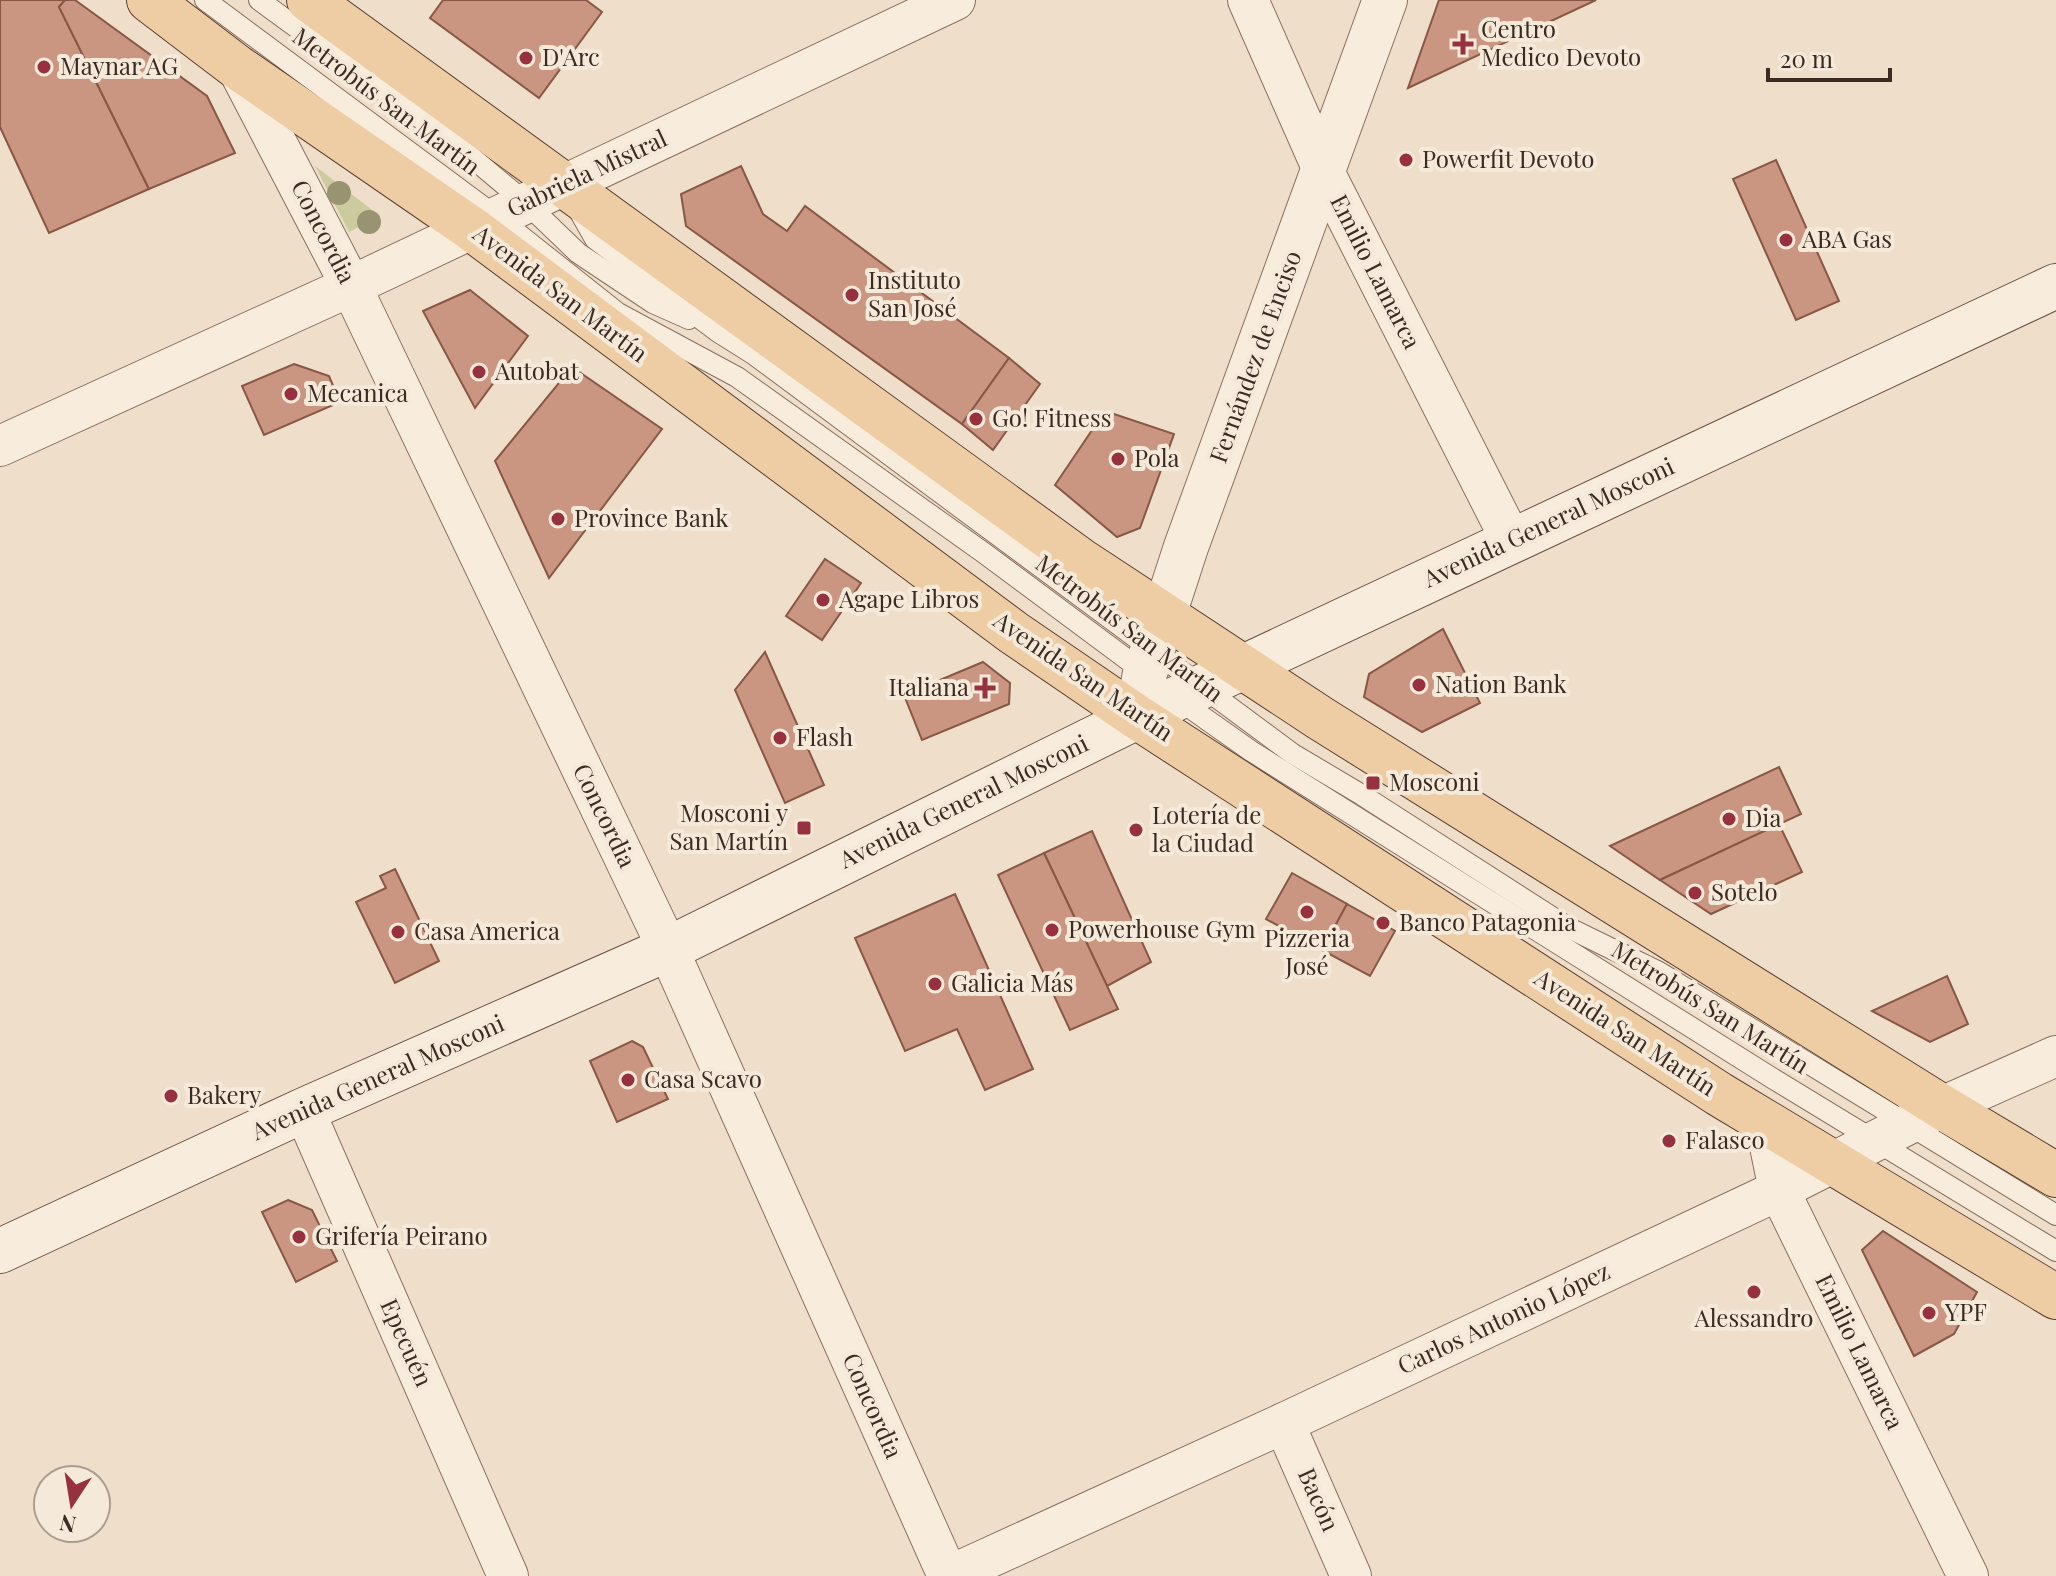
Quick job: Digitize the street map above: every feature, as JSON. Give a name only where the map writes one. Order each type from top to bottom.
[{"type":"main road","name":"Avenida San Martín","points":[[149,0],[237,67],[499,216],[1014,633],[1137,717],[1765,1122],[2056,1297]]},
{"type":"main road","points":[[309,0],[1083,562],[1168,664],[1242,666],[1909,1124],[2056,1175]]},
{"type":"main road","name":"Fernández de Enciso","points":[[1168,664],[1191,533],[1385,0]]},
{"type":"main road","name":"Avenida General Mosconi","points":[[0,1251],[304,1110],[668,949],[1137,717],[1168,664],[1242,666],[2056,286]]},
{"type":"street","name":"Gabriela Mistral","points":[[0,446],[351,286],[955,0]]},
{"type":"street","name":"Emilio Lamarca","points":[[1248,0],[1323,170],[1511,540]]},
{"type":"street","name":"Concordia","points":[[237,67],[351,286],[668,949],[949,1576]]},
{"type":"street","name":"Carlos Antonio López","points":[[949,1576],[1284,1423],[2056,1056]]},
{"type":"street","name":"Epecuén","points":[[304,1110],[508,1576]]},
{"type":"street","name":"Emilio Lamarca","points":[[1765,1122],[1779,1190],[1968,1576]]},
{"type":"street","name":"Bacón","points":[[1284,1423],[1351,1576]]},
{"type":"lane","name":"Metrobús San Martín","points":[[205,0],[499,216],[618,313],[737,377],[984,553],[1168,664],[1264,759],[1909,1124],[2056,1251]]},
{"type":"lane","name":"Metrobús San Martín","points":[[259,0],[457,145],[499,216],[578,253],[653,303],[718,332]]},
{"type":"lane","name":"Metrobús San Martín","points":[[565,184],[595,239],[1293,754],[1569,928],[1659,972],[2056,1215]]},
{"type":"green space","points":[[315,166],[380,216],[349,232]]},
{"type":"building","name":"Maynar AG","points":[[0,0],[65,0],[59,7],[149,189],[49,233],[0,127]]},
{"type":"building","points":[[65,0],[75,0],[207,96],[235,153],[149,189],[59,7]]},
{"type":"building","name":"D'Arc","points":[[443,0],[586,0],[602,12],[539,98],[430,18]]},
{"type":"building","name":"Centro Medico Devoto","points":[[1439,0],[1596,0],[1408,88]]},
{"type":"building","name":"ABA Gas","points":[[1776,160],[1839,301],[1796,320],[1733,179]]},
{"type":"building","name":"Instituto San José","points":[[741,166],[763,214],[787,231],[805,206],[1009,358],[962,424],[686,226],[681,194]]},
{"type":"building","name":"Autobat","points":[[470,290],[528,336],[475,408],[423,311]]},
{"type":"building","points":[[1009,358],[1040,384],[993,450],[962,424]]},
{"type":"building","name":"Mecanica","points":[[294,364],[329,376],[340,402],[264,435],[242,386]]},
{"type":"building","name":"Province Bank","points":[[572,367],[662,429],[549,578],[495,461]]},
{"type":"building","name":"Pola","points":[[1105,411],[1174,434],[1140,528],[1117,537],[1055,485]]},
{"type":"building","name":"Agape Libros","points":[[825,559],[861,583],[822,640],[786,616]]},
{"type":"building","name":"Nation Bank","points":[[1443,629],[1480,703],[1422,732],[1364,697],[1369,674]]},
{"type":"building","name":"Flash","points":[[765,652],[824,785],[785,803],[735,690]]},
{"type":"building","points":[[983,662],[1010,683],[1009,704],[922,740],[904,695]]},
{"type":"building","name":"Dia","points":[[1779,767],[1801,814],[1660,880],[1610,846]]},
{"type":"building","points":[[1779,824],[1802,872],[1711,914],[1660,880]]},
{"type":"building","points":[[1092,831],[1151,962],[1107,986],[1044,853]]},
{"type":"building","name":"Powerhouse Gym","points":[[1044,853],[1118,1009],[1070,1030],[998,875]]},
{"type":"building","name":"Casa America","points":[[395,869],[439,961],[395,983],[356,902],[386,888],[380,876]]},
{"type":"building","name":"Pizzeria José","points":[[1292,873],[1347,904],[1322,950],[1266,919]]},
{"type":"building","name":"Galicia Más","points":[[955,894],[1033,1069],[985,1090],[957,1029],[905,1051],[855,938]]},
{"type":"building","points":[[1347,904],[1395,931],[1370,976],[1322,950]]},
{"type":"building","points":[[1947,976],[1968,1024],[1930,1042],[1872,1011]]},
{"type":"building","name":"Casa Scavo","points":[[632,1041],[643,1047],[668,1099],[617,1122],[590,1061]]},
{"type":"building","name":"Grifería Peirano","points":[[288,1200],[312,1210],[337,1261],[296,1282],[262,1212]]},
{"type":"building","name":"YPF","points":[[1883,1231],[1977,1292],[1954,1334],[1914,1356],[1862,1250]]},
{"type":"place","name":"Centro Medico Devoto","points":[[1463,44]]},
{"type":"place","name":"D'Arc","points":[[526,58]]},
{"type":"place","name":"Maynar AG","points":[[44,67]]},
{"type":"place","name":"Powerfit Devoto","points":[[1406,160]]},
{"type":"place","name":"ABA Gas","points":[[1786,240]]},
{"type":"place","name":"Instituto San José","points":[[852,295]]},
{"type":"place","name":"Autobat","points":[[479,372]]},
{"type":"place","name":"Mecanica","points":[[291,394]]},
{"type":"place","name":"Go! Fitness","points":[[976,419]]},
{"type":"place","name":"Pola","points":[[1118,459]]},
{"type":"place","name":"Province Bank","points":[[558,519]]},
{"type":"place","name":"Agape Libros","points":[[823,600]]},
{"type":"place","name":"Nation Bank","points":[[1419,685]]},
{"type":"place","name":"Italiana","points":[[985,688]]},
{"type":"place","name":"Flash","points":[[780,738]]},
{"type":"place","name":"Mosconi","points":[[1373,783]]},
{"type":"place","name":"Dia","points":[[1729,819]]},
{"type":"place","name":"Mosconi y San Martín","points":[[804,828]]},
{"type":"place","name":"Lotería de la Ciudad","points":[[1136,830]]},
{"type":"place","name":"Sotelo","points":[[1695,893]]},
{"type":"place","name":"Pizzeria José","points":[[1307,912]]},
{"type":"place","name":"Banco Patagonia","points":[[1383,923]]},
{"type":"place","name":"Powerhouse Gym","points":[[1052,930]]},
{"type":"place","name":"Casa America","points":[[398,932]]},
{"type":"place","name":"Galicia Más","points":[[935,984]]},
{"type":"place","name":"Casa Scavo","points":[[628,1080]]},
{"type":"place","name":"Bakery","points":[[171,1096]]},
{"type":"place","name":"Falasco","points":[[1669,1141]]},
{"type":"place","name":"Grifería Peirano","points":[[299,1237]]},
{"type":"place","name":"Alessandro","points":[[1754,1292]]},
{"type":"place","name":"YPF","points":[[1929,1313]]}]
